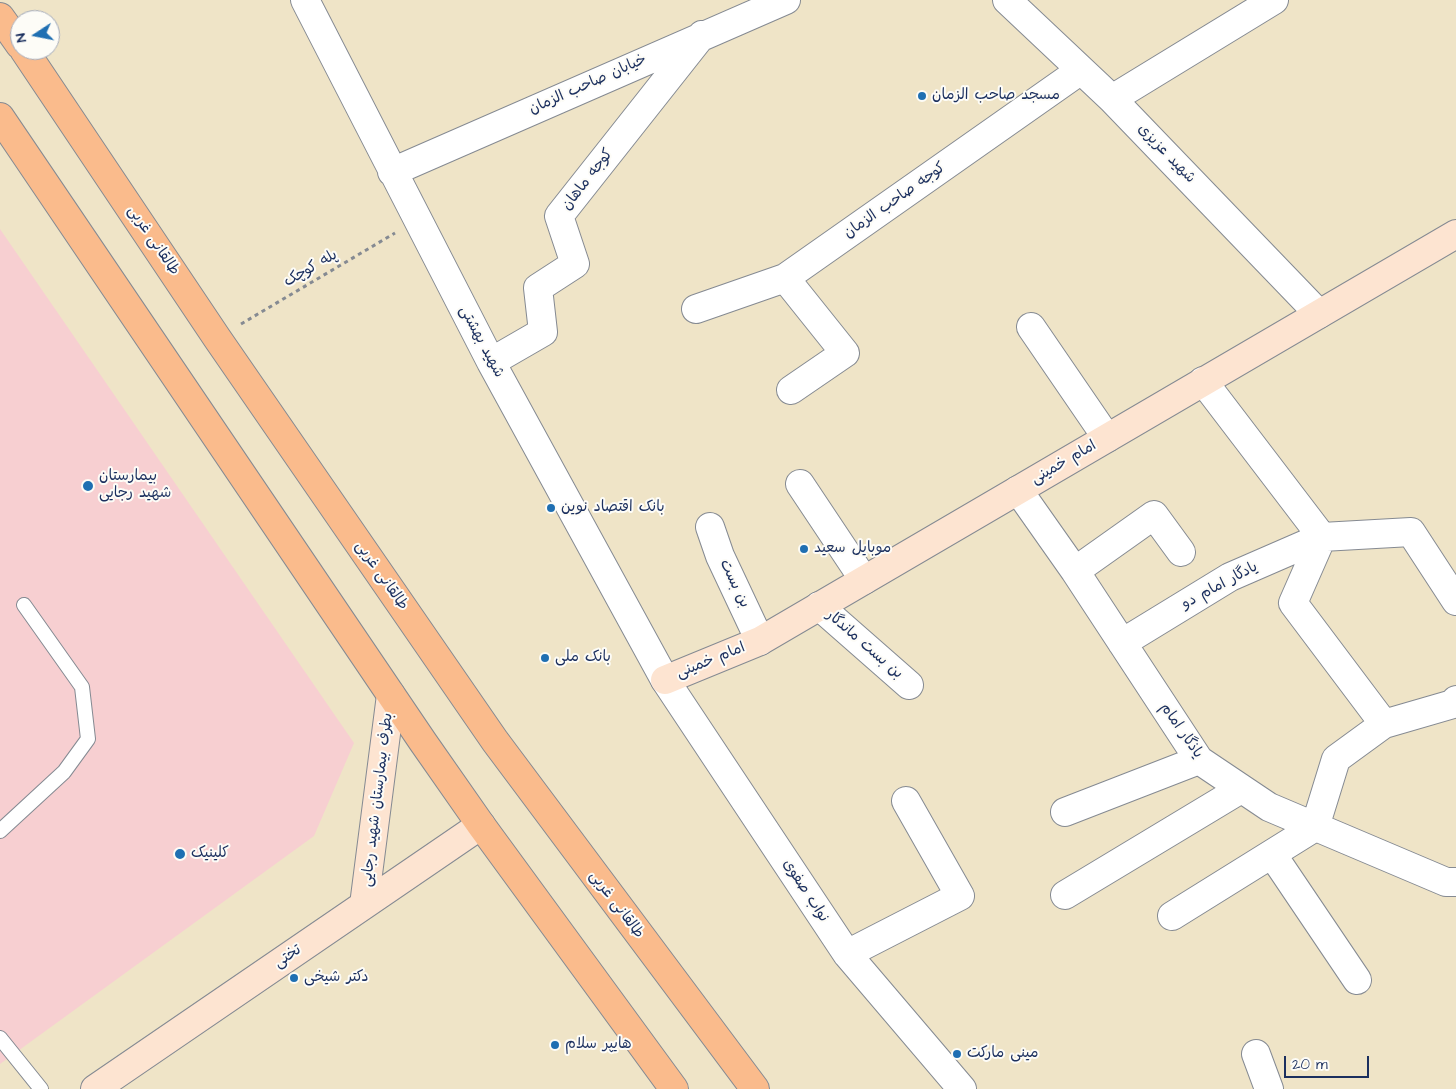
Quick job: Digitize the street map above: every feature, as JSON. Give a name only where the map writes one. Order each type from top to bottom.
[{"type":"main road","points":[[0,17],[10,31]]},
{"type":"main road","name":"طالقانی غربی","points":[[31,60],[217,338],[495,741],[755,1089]]},
{"type":"main road","points":[[0,117],[481,826],[674,1089]]},
{"type":"street","name":"شهید بهشتی","points":[[305,0],[392,172],[492,362],[666,680]]},
{"type":"street","name":"خیابان صاحب الزمان","points":[[392,172],[702,35],[786,0]]},
{"type":"street","name":"شهید عزیزی","points":[[1007,0],[1112,99],[1319,314]]},
{"type":"street","points":[[1112,99],[1274,0]]},
{"type":"street","name":"کوجه ماهان","points":[[492,362],[543,332],[538,288],[575,264],[560,216],[702,35]]},
{"type":"street","name":"کوجه صاحب الزمان","points":[[696,309],[786,278],[1081,70]]},
{"type":"street","name":"امام خمینی","points":[[666,680],[760,641],[1456,234]]},
{"type":"street","points":[[786,278],[845,353],[791,390]]},
{"type":"street","points":[[1031,327],[1107,438]]},
{"type":"street","points":[[1203,382],[1322,537]]},
{"type":"street","points":[[800,484],[864,580]]},
{"type":"street","name":"یاذگار امام","points":[[1018,490],[1075,571],[1199,760],[1269,807],[1446,882],[1456,882]]},
{"type":"street","points":[[1075,571],[1154,515],[1181,552]]},
{"type":"street","name":"بن بست","points":[[710,527],[760,641]]},
{"type":"street","points":[[1322,537],[1411,532],[1456,601]]},
{"type":"street","points":[[1322,537],[1293,604],[1384,724]]},
{"type":"street","name":"یادگار امام دو","points":[[1122,642],[1230,577],[1322,537]]},
{"type":"street","name":"بن بست ماندگار","points":[[819,606],[909,685]]},
{"type":"street","name":"نواب صفوی","points":[[666,680],[847,954],[962,1089]]},
{"type":"street","name":"بطرف بیمارستان شهید رجایی","points":[[364,906],[391,695]]},
{"type":"street","points":[[1172,916],[1315,828],[1336,759],[1384,724],[1453,704],[1456,700]]},
{"type":"street","points":[[1065,812],[1199,760]]},
{"type":"street","points":[[1065,895],[1241,789]]},
{"type":"street","points":[[847,954],[960,896],[906,800]]},
{"type":"street","name":"تختی","points":[[95,1089],[481,826]]},
{"type":"street","points":[[1272,854],[1357,980]]},
{"type":"street","points":[[1256,1054],[1269,1089]]},
{"type":"lane","points":[[0,831],[64,772],[88,739],[82,687],[24,605]]},
{"type":"lane","points":[[0,1038],[41,1089]]},
{"type":"path","name":"پله کوچک","points":[[217,338],[417,220]]},
{"type":"shaded area","name":"بیمارستان شهید رجایی","points":[[0,229],[354,743],[314,836],[0,1064]]},
{"type":"place","name":"مسجد صاحب الزمان","points":[[922,96]]},
{"type":"place","name":"بیمارستان شهید رجایی","points":[[88,486]]},
{"type":"place","name":"بانک اقتصاد نوین","points":[[551,508]]},
{"type":"place","name":"موبایل سعید","points":[[804,549]]},
{"type":"place","name":"بانک ملی","points":[[545,658]]},
{"type":"place","name":"کلینیک","points":[[180,854]]},
{"type":"place","name":"دکتر شیخی","points":[[294,978]]},
{"type":"place","name":"هایپر سلام","points":[[555,1045]]},
{"type":"place","name":"مینی مارکت","points":[[957,1054]]}]
